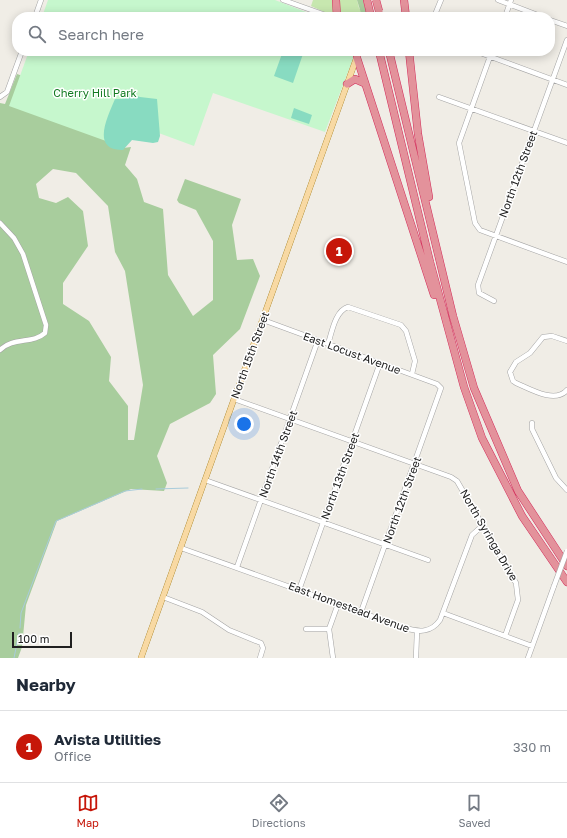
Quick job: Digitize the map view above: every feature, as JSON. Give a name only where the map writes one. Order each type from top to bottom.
[{"type":"highway","points":[[336,0],[336,12]]},
{"type":"highway","points":[[376,0],[379,12]]},
{"type":"highway","points":[[404,0],[405,12]]},
{"type":"highway","points":[[358,56],[364,83],[482,438],[522,516],[567,582]]},
{"type":"highway","points":[[380,56],[449,338]]},
{"type":"highway","points":[[390,56],[453,316],[474,388],[518,491],[567,566]]},
{"type":"highway","points":[[410,56],[415,110],[433,233]]},
{"type":"highway","points":[[347,84],[355,79],[364,83]]},
{"type":"main road","points":[[372,12],[376,0]]},
{"type":"main road","name":"North 15th Street","points":[[141,658],[357,56]]},
{"type":"street","points":[[37,12],[41,0]]},
{"type":"street","points":[[282,0],[317,12]]},
{"type":"street","points":[[436,12],[441,0]]},
{"type":"street","points":[[498,0],[510,2],[532,12]]},
{"type":"street","points":[[507,12],[510,2]]},
{"type":"street","points":[[555,22],[567,26]]},
{"type":"street","name":"North 12th Street","points":[[494,301],[479,293],[478,285],[567,40]]},
{"type":"street","points":[[0,97],[7,92],[20,56]]},
{"type":"street","points":[[567,85],[490,56],[459,143],[475,224],[480,230],[567,262]]},
{"type":"street","points":[[439,97],[567,143]]},
{"type":"street","points":[[0,223],[14,238],[23,254],[46,325],[46,333],[40,338],[6,344],[0,350]]},
{"type":"street","points":[[328,344],[339,314],[344,308],[352,307],[404,327],[415,361],[412,374]]},
{"type":"street","name":"East Locust Avenue","points":[[263,320],[412,374],[437,384],[441,388]]},
{"type":"street","points":[[567,341],[552,336],[543,337],[530,353],[513,365],[510,372],[513,381],[516,383],[552,396],[559,396],[567,390]]},
{"type":"street","name":"North 14th Street","points":[[237,567],[318,340]]},
{"type":"street","name":"North 13th Street","points":[[299,590],[380,363]]},
{"type":"street","name":"North 12th Street","points":[[361,612],[441,388]]},
{"type":"street","points":[[234,399],[415,464]]},
{"type":"street","points":[[532,423],[532,429],[556,478],[567,490]]},
{"type":"street","name":"North Syringa Drive","points":[[415,464],[457,481],[482,526],[514,578],[518,588],[518,600],[505,636]]},
{"type":"street","points":[[205,480],[428,560]]},
{"type":"street","name":"East Homestead Avenue","points":[[181,548],[417,631],[428,630],[435,626],[443,613],[472,535],[482,526]]},
{"type":"street","points":[[528,658],[567,551]]},
{"type":"street","points":[[163,597],[202,612],[228,630],[261,643],[263,648],[260,658]]},
{"type":"street","points":[[333,658],[329,629],[338,604]]},
{"type":"street","points":[[443,613],[532,646]]},
{"type":"street","points":[[306,629],[329,629]]},
{"type":"street","points":[[416,658],[417,631]]},
{"type":"green space","points":[[48,0],[275,0],[306,12],[44,12]]},
{"type":"green space","points":[[313,0],[335,0],[335,12],[324,12],[311,6]]},
{"type":"green space","points":[[339,0],[357,0],[359,8],[362,12],[340,12]]},
{"type":"green space","points":[[357,0],[363,0],[366,12],[361,12]]},
{"type":"green space","name":"Cherry Hill Park","points":[[27,56],[354,56],[325,132],[213,93],[194,146],[126,121],[117,145],[9,106]]},
{"type":"green space","points":[[281,56],[302,56],[293,83],[274,76]]},
{"type":"green space","points":[[17,74],[90,99],[115,149],[131,147],[125,165],[137,179],[144,202],[163,209],[168,275],[193,316],[213,300],[213,241],[196,210],[179,203],[177,200],[185,179],[241,199],[232,225],[237,260],[253,259],[260,276],[240,329],[213,355],[216,394],[210,403],[170,424],[157,456],[167,483],[164,491],[131,489],[57,521],[26,605],[22,647],[18,658],[0,658],[0,103],[5,104]],"holes":[[[53,169],[76,173],[108,206],[115,252],[125,271],[143,385],[134,440],[128,440],[128,406],[109,381],[111,357],[89,321],[63,304],[63,283],[88,246],[83,211],[68,197],[56,203],[39,198],[36,184]]]},
{"type":"green space","points":[[125,92],[140,97],[157,99],[160,136],[158,142],[153,143],[132,140],[123,150],[113,149],[107,145],[104,139],[104,131],[109,114],[115,99],[122,99]]},
{"type":"green space","points":[[294,108],[312,115],[309,124],[291,118]]},
{"type":"waterway","points":[[156,489],[188,488]]},
{"type":"waterway","points":[[20,628],[21,613],[56,521],[125,491],[142,489]]},
{"type":"waterway","points":[[14,658],[19,633]]},
{"type":"place","name":"Avista Utilities","points":[[339,251]]}]
